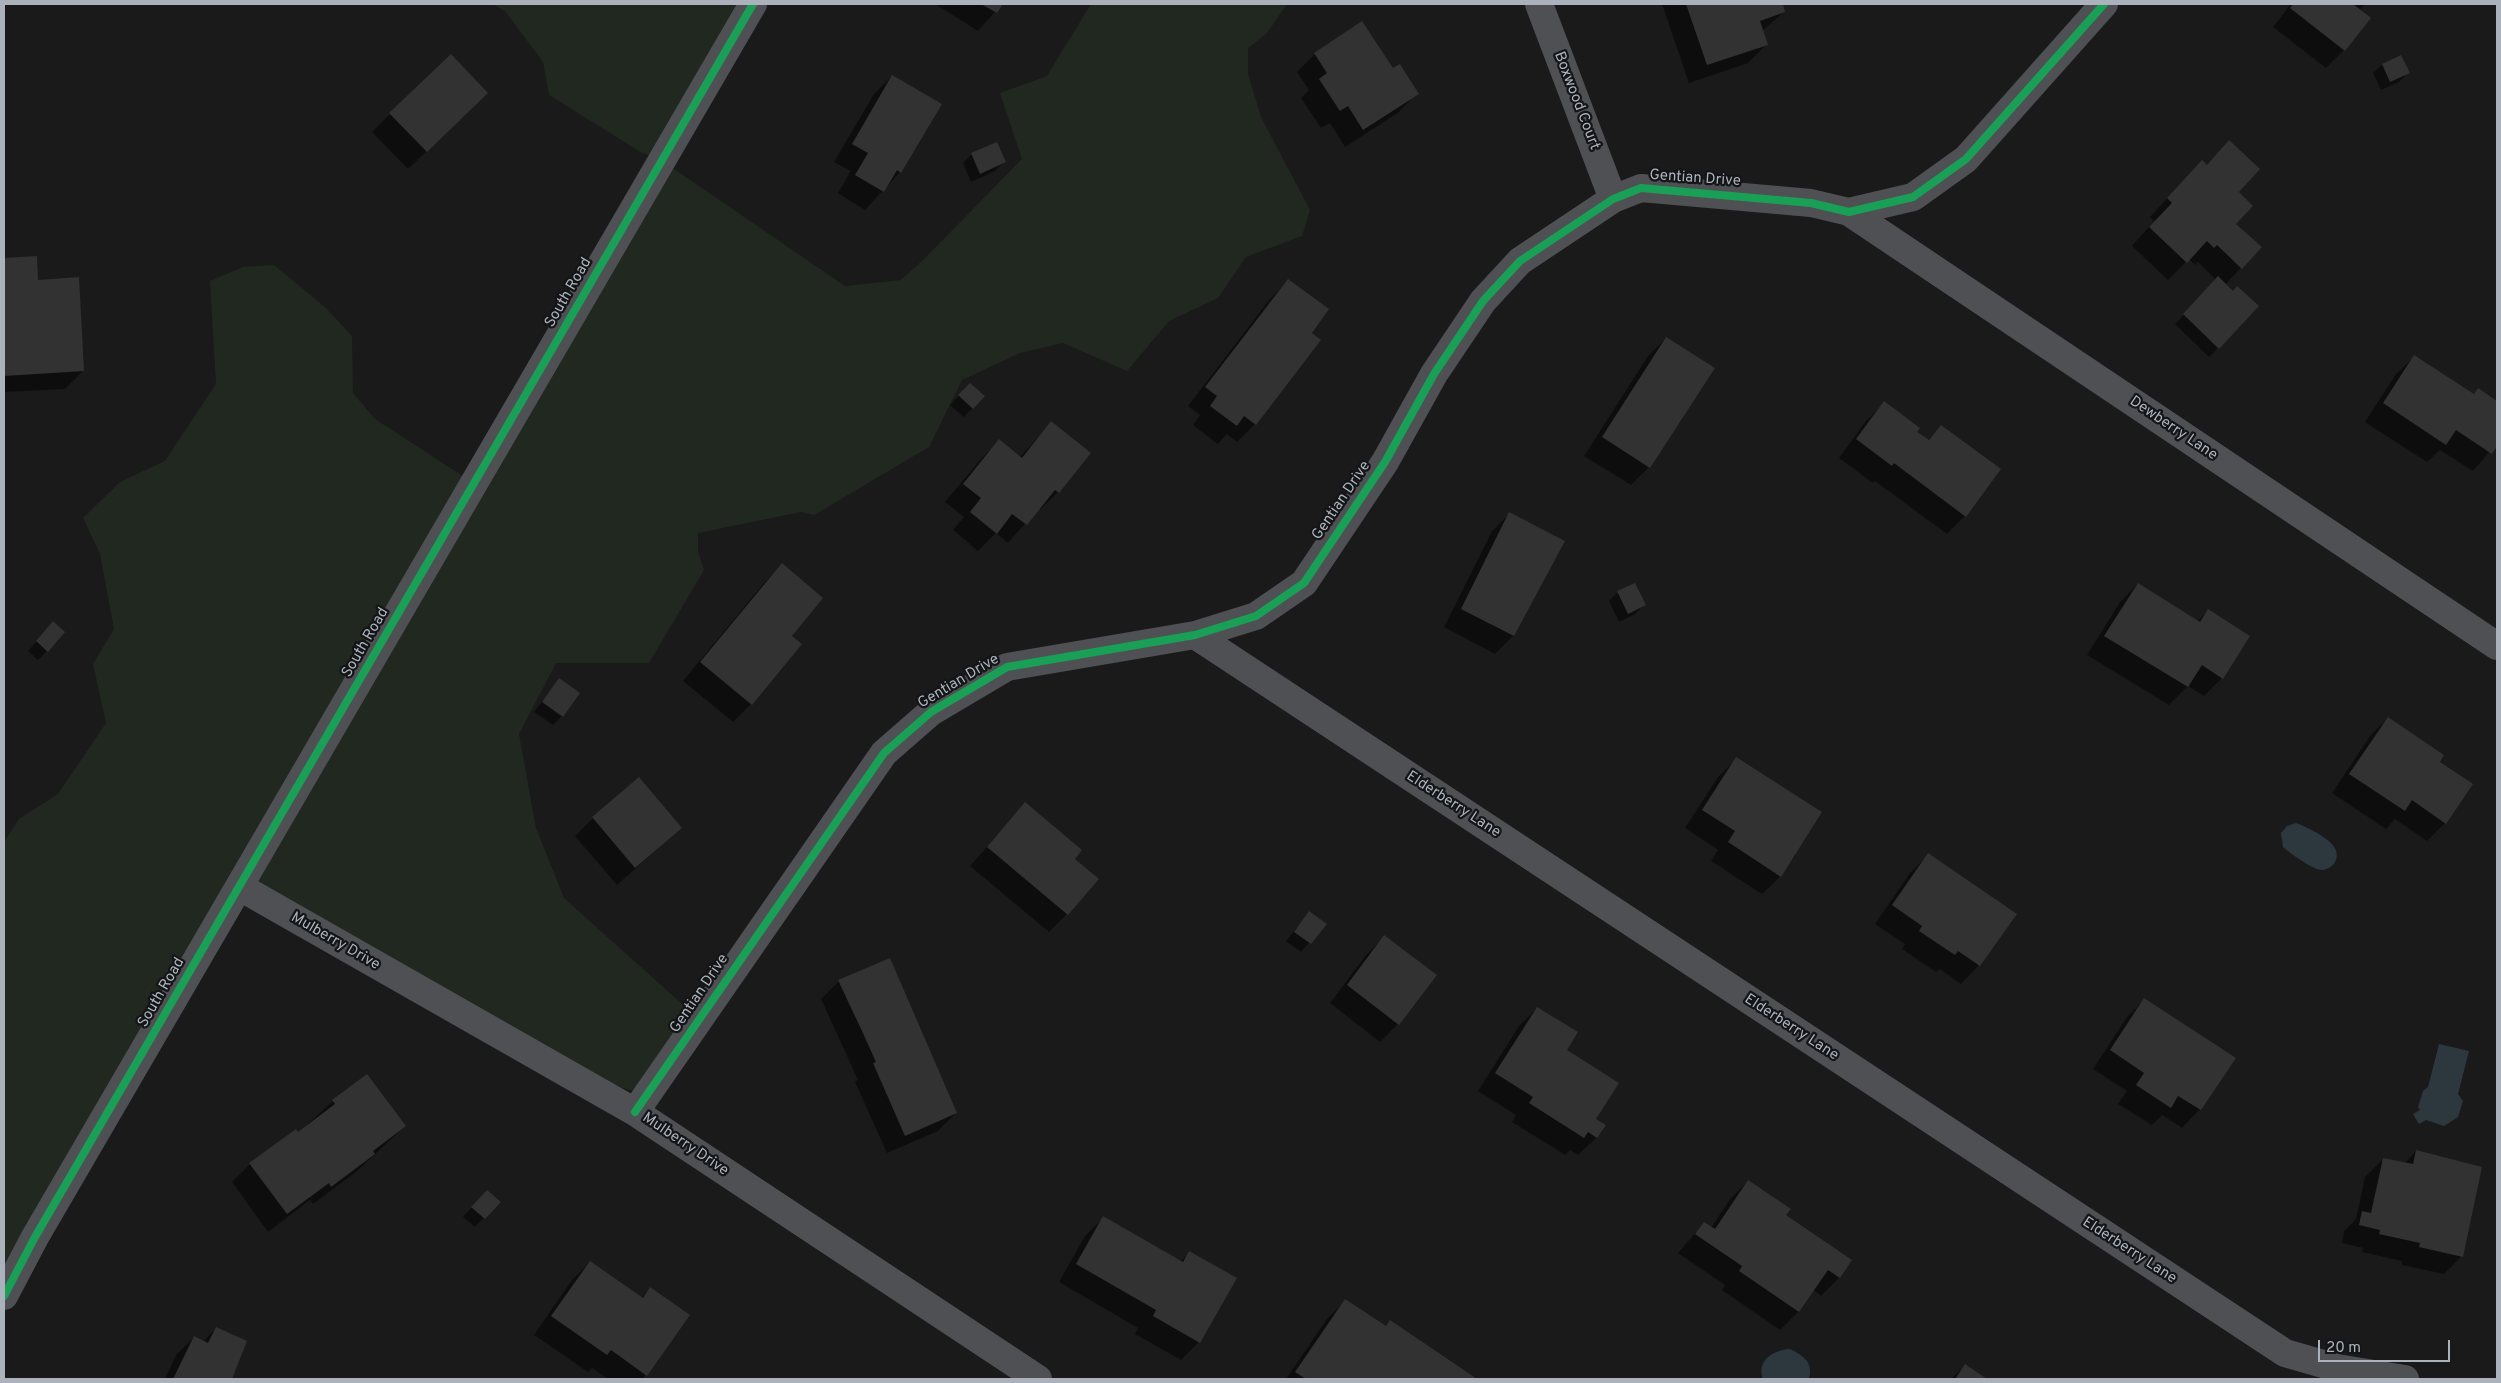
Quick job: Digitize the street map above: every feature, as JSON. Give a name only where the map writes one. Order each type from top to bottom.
[{"type":"street","name":"South Road","points":[[4,1296],[35,1237],[753,4]]},
{"type":"street","name":"Boxwood Court","points":[[1539,4],[1613,199]]},
{"type":"street","name":"Gentian Drive","points":[[635,1112],[840,813],[884,753],[931,712],[1007,667],[1195,635],[1256,616],[1304,583],[1385,462],[1434,374],[1483,301],[1520,261],[1613,199],[1641,188],[1811,203],[1849,212],[1913,197],[1966,159],[2104,4]]},
{"type":"street","name":"Dewberry Lane","points":[[1849,212],[2497,646]]},
{"type":"street","name":"Elderberry Lane","points":[[1195,635],[2286,1353],[2337,1368],[2405,1379]]},
{"type":"street","name":"Mulberry Drive","points":[[240,887],[635,1112],[1038,1379]]},
{"type":"shaded area","points":[[492,4],[756,4],[667,162],[642,153],[549,95],[543,62],[505,11]]},
{"type":"shaded area","points":[[1091,4],[1287,4],[1267,33],[1248,48],[1248,74],[1261,117],[1310,210],[1302,236],[1246,257],[1218,298],[1169,321],[1127,371],[1063,343],[1020,353],[962,380],[929,447],[814,515],[801,512],[698,533],[698,551],[704,570],[649,663],[556,663],[519,734],[536,828],[564,898],[691,1012],[643,1093],[622,1088],[529,1048],[240,898],[4,1312],[4,842],[19,819],[58,794],[106,723],[93,664],[114,629],[100,554],[83,518],[120,482],[165,461],[216,384],[210,281],[243,267],[274,265],[325,307],[352,336],[353,393],[375,419],[475,484],[661,171],[674,169],[845,286],[901,280],[1022,159],[1000,93],[1047,76]]},
{"type":"shaded area","points":[[2296,823],[2317,833],[2331,843],[2337,855],[2335,862],[2328,869],[2324,870],[2313,867],[2283,847],[2281,833],[2287,826]]},
{"type":"shaded area","points":[[2439,1044],[2469,1051],[2458,1094],[2463,1101],[2458,1117],[2444,1126],[2426,1120],[2419,1124],[2413,1114],[2420,1110],[2418,1107],[2423,1091],[2428,1087]]},
{"type":"shaded area","points":[[1790,1349],[1799,1354],[1809,1364],[1809,1379],[1763,1379],[1761,1372],[1764,1361],[1778,1351]]},
{"type":"building","points":[[981,4],[1003,4],[997,13]]},
{"type":"building","points":[[1686,4],[1783,4],[1785,12],[1760,21],[1768,45],[1707,65]]},
{"type":"building","points":[[2293,4],[2353,4],[2371,18],[2345,51],[2290,8]]},
{"type":"building","points":[[1362,21],[1393,68],[1400,64],[1419,94],[1363,130],[1348,106],[1340,111],[1319,79],[1327,73],[1314,53]]},
{"type":"building","points":[[451,54],[488,93],[427,152],[389,113]]},
{"type":"building","points":[[2401,55],[2410,73],[2390,82],[2382,64]]},
{"type":"building","points":[[892,75],[942,104],[901,173],[897,170],[884,192],[855,175],[868,153],[852,144]]},
{"type":"building","points":[[2229,140],[2260,169],[2239,192],[2253,206],[2236,224],[2262,247],[2242,269],[2217,245],[2214,248],[2207,241],[2187,263],[2149,227],[2172,203],[2167,198],[2202,160],[2207,165]]},
{"type":"building","points":[[997,142],[1006,162],[980,174],[971,153]]},
{"type":"building","points":[[37,256],[38,280],[79,277],[84,371],[4,376],[4,258]]},
{"type":"building","points":[[2218,276],[2233,291],[2237,286],[2259,306],[2219,349],[2183,314]]},
{"type":"building","points":[[1288,279],[1329,309],[1312,333],[1321,340],[1256,425],[1244,416],[1237,426],[1210,406],[1217,396],[1205,387]]},
{"type":"building","points":[[1666,337],[1715,368],[1650,468],[1602,437]]},
{"type":"building","points":[[2414,355],[2474,394],[2478,388],[2497,401],[2497,446],[2492,454],[2456,430],[2446,445],[2383,403]]},
{"type":"building","points":[[970,383],[985,396],[973,409],[958,395]]},
{"type":"building","points":[[1884,401],[1920,428],[1917,432],[1929,440],[1941,425],[2001,469],[1966,517],[1894,463],[1892,466],[1856,439]]},
{"type":"building","points":[[1051,421],[1091,453],[1059,493],[1055,490],[1027,525],[1012,514],[997,534],[970,512],[981,498],[963,484],[999,439],[1022,458]]},
{"type":"building","points":[[1509,512],[1565,541],[1514,636],[1461,609]]},
{"type":"building","points":[[782,563],[823,598],[792,636],[802,644],[752,705],[700,662]]},
{"type":"building","points":[[1635,583],[1646,605],[1628,614],[1617,591]]},
{"type":"building","points":[[2138,583],[2200,622],[2208,609],[2250,636],[2223,679],[2202,665],[2188,687],[2104,636]]},
{"type":"building","points":[[53,621],[65,632],[48,652],[36,641]]},
{"type":"building","points":[[559,678],[580,693],[563,717],[542,702]]},
{"type":"building","points":[[2388,717],[2444,755],[2440,762],[2473,784],[2446,824],[2412,800],[2405,811],[2349,774]]},
{"type":"building","points":[[1736,757],[1822,812],[1781,877],[1728,842],[1735,831],[1702,810]]},
{"type":"building","points":[[639,777],[682,828],[635,868],[592,817]]},
{"type":"building","points":[[1025,802],[1082,850],[1075,859],[1099,879],[1068,915],[987,847]]},
{"type":"building","points":[[1928,853],[2017,914],[1980,966],[1958,951],[1955,955],[1919,931],[1922,926],[1892,905]]},
{"type":"building","points":[[1309,911],[1327,924],[1311,944],[1294,932]]},
{"type":"building","points":[[1384,935],[1437,975],[1399,1025],[1347,985]]},
{"type":"building","points":[[890,958],[957,1113],[905,1136],[873,1063],[876,1062],[838,980]]},
{"type":"building","points":[[2144,998],[2236,1058],[2201,1110],[2178,1096],[2171,1108],[2136,1085],[2144,1073],[2110,1050]]},
{"type":"building","points":[[1537,1007],[1578,1032],[1567,1050],[1619,1083],[1596,1119],[1606,1125],[1597,1138],[1588,1132],[1584,1138],[1529,1103],[1533,1097],[1495,1073]]},
{"type":"building","points":[[367,1074],[406,1126],[373,1151],[375,1154],[331,1187],[329,1183],[287,1214],[249,1163],[296,1129],[298,1132],[335,1104],[332,1100]]},
{"type":"building","points":[[2416,1150],[2482,1167],[2463,1257],[2419,1247],[2420,1243],[2379,1234],[2380,1230],[2359,1225],[2362,1211],[2371,1213],[2383,1158],[2413,1164]]},
{"type":"building","points":[[1748,1180],[1791,1209],[1786,1215],[1852,1260],[1840,1278],[1828,1270],[1799,1312],[1739,1271],[1742,1266],[1695,1234],[1704,1222],[1715,1229]]},
{"type":"building","points":[[487,1190],[501,1202],[485,1219],[471,1207]]},
{"type":"building","points":[[1103,1216],[1183,1262],[1189,1251],[1237,1278],[1200,1343],[1153,1316],[1156,1310],[1076,1264]]},
{"type":"building","points":[[590,1261],[643,1298],[650,1287],[690,1315],[647,1376],[611,1350],[607,1355],[551,1316]]},
{"type":"building","points":[[1345,1299],[1386,1326],[1390,1320],[1477,1379],[1306,1379],[1295,1372]]},
{"type":"building","points":[[216,1327],[247,1341],[232,1379],[173,1379],[194,1336],[208,1343]]},
{"type":"building","points":[[1965,1364],[1987,1379],[1955,1379]]},
{"type":"cycle path","points":[[4,1296],[35,1237],[753,4]]},
{"type":"cycle path","points":[[635,1112],[884,753],[931,712],[1007,667],[1195,635],[1256,616],[1304,583],[1385,462],[1434,374],[1483,301],[1520,261],[1613,199],[1641,188],[1811,203],[1849,212],[1913,197],[1966,159],[2104,4]]}]
